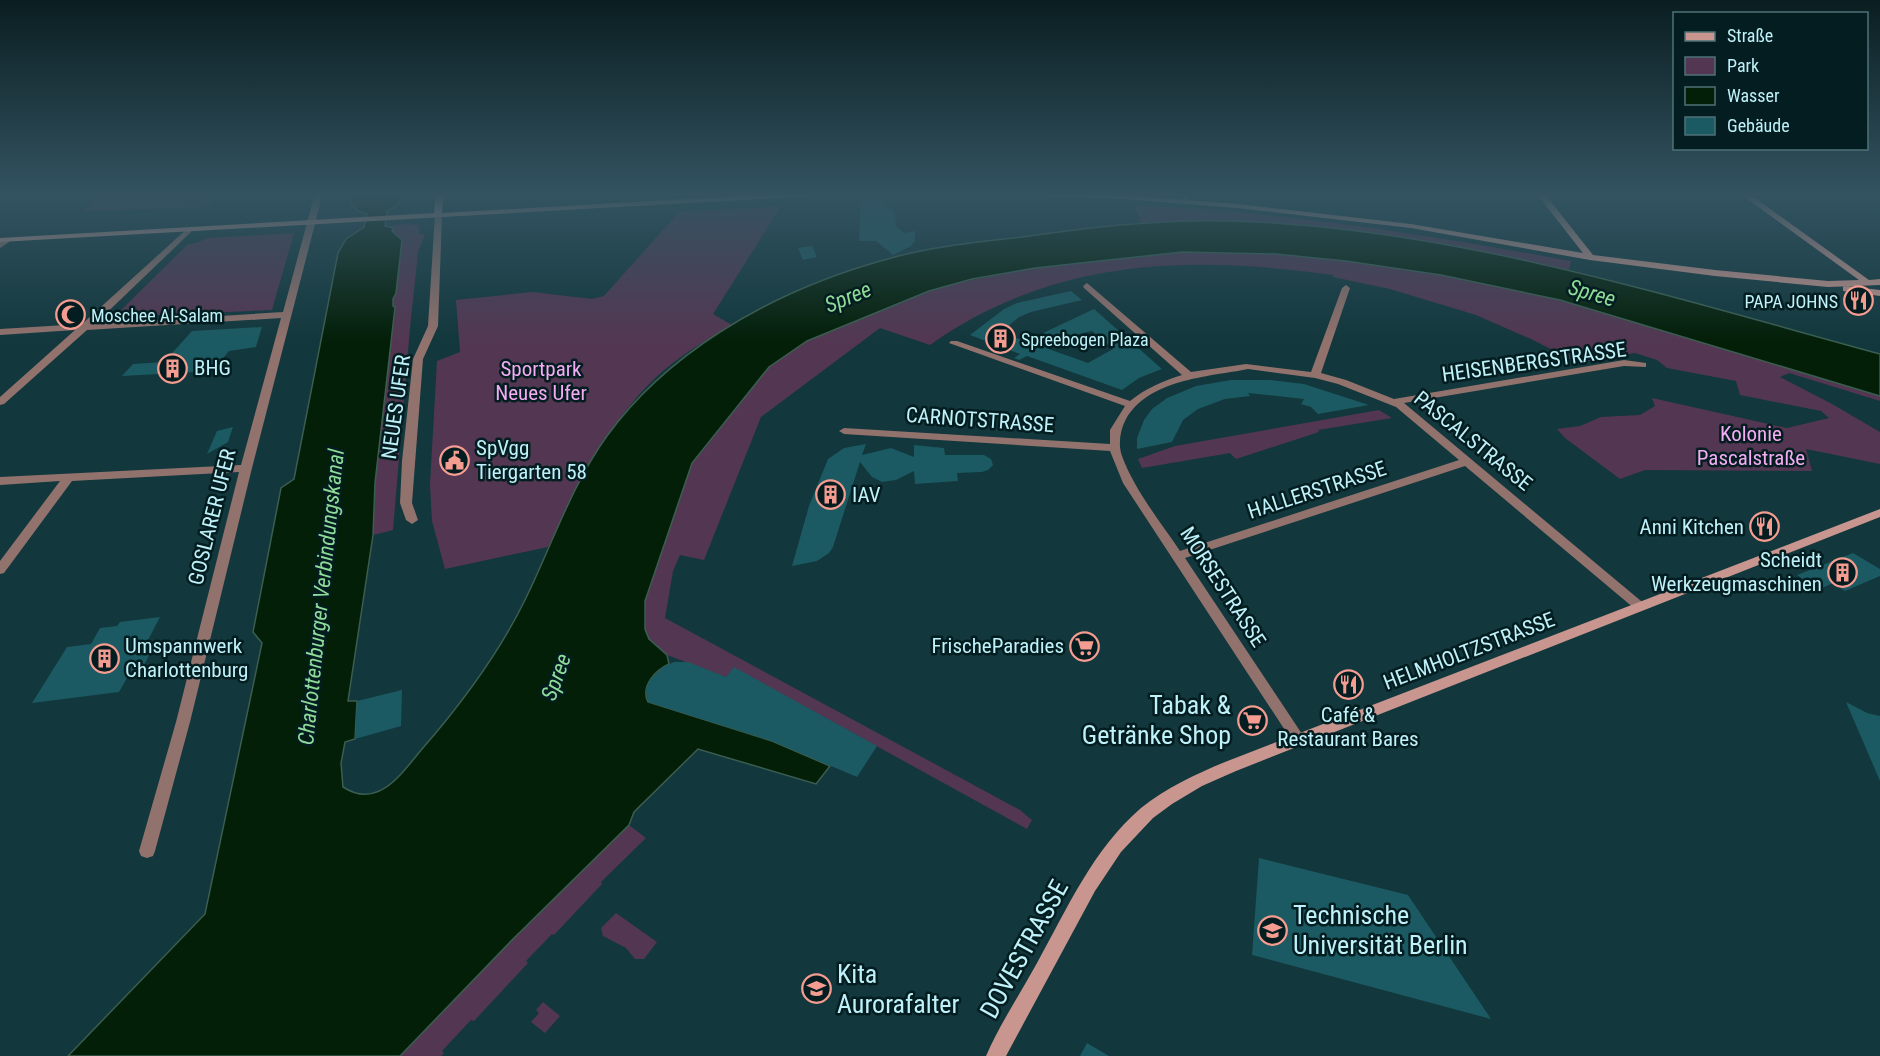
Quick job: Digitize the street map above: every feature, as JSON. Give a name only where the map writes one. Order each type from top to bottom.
[{"type":"main road","points":[[1501,242],[1590,257],[1828,284],[1878,293]]},
{"type":"main road","points":[[1578,242],[1590,257]]},
{"type":"main road","points":[[1811,242],[1868,283],[1878,293]]},
{"type":"main road","points":[[1828,284],[1880,282]]},
{"type":"main road","name":"HELMHOLTZSTRASSE","points":[[1099,868],[1125,833],[1165,799],[1204,778],[1880,513]]},
{"type":"main road","name":"DOVESTRASSE","points":[[996,1056],[1099,868]]},
{"type":"street","points":[[0,402],[95,319],[175,242]]},
{"type":"street","name":"GOSLARER UFER","points":[[147,851],[181,731],[246,468],[306,242]]},
{"type":"street","name":"NEUES UFER","points":[[411,520],[406,503],[408,461],[418,360],[433,326],[437,242]]},
{"type":"street","points":[[1087,286],[1188,374]]},
{"type":"street","points":[[1315,375],[1346,288]]},
{"type":"street","points":[[0,332],[286,315]]},
{"type":"street","points":[[954,343],[1131,404]]},
{"type":"street","name":"HEISENBERGSTRASSE","points":[[1395,402],[1624,363],[1642,365]]},
{"type":"street","name":"PASCALSTRASSE","points":[[1114,451],[1116,429],[1131,404],[1154,387],[1188,374],[1249,367],[1315,375],[1342,382],[1395,402],[1640,606]]},
{"type":"street","name":"CARNOTSTRASSE","points":[[844,431],[1114,451]]},
{"type":"street","name":"MORSESTRASSE","points":[[1114,451],[1117,465],[1299,740]]},
{"type":"street","name":"HALLERSTRASSE","points":[[1178,556],[1468,461]]},
{"type":"street","points":[[0,481],[246,468]]},
{"type":"street","points":[[0,570],[69,477]]},
{"type":"green space","points":[[198,242],[291,242],[272,310],[114,317],[187,245]]},
{"type":"green space","points":[[393,242],[422,242],[418,252],[410,328],[393,530],[373,535],[375,483],[395,307],[393,307],[393,298],[396,293]]},
{"type":"green space","name":"Sportpark Neues Ufer","points":[[652,242],[758,242],[713,314],[732,325],[671,364],[626,410],[597,453],[548,547],[445,569],[432,521],[430,484],[437,361],[460,352],[456,300],[533,292],[592,299],[604,296]]},
{"type":"green space","points":[[1423,242],[1465,242],[1571,261],[1569,270]]},
{"type":"green space","name":"Kolonie Pascalstraße","points":[[1211,251],[1344,260],[1475,281],[1642,322],[1880,396],[1880,401],[1789,373],[1780,377],[1880,432],[1880,464],[1806,449],[1812,471],[1645,470],[1620,479],[1565,438],[1557,429],[1580,426],[1601,417],[1640,415],[1655,406],[1652,398],[1787,428],[1829,418],[1821,411],[1740,395],[1736,381],[1667,368],[1657,360],[1635,353],[1578,363],[1476,315],[1390,289],[1333,277],[1333,275],[1226,265],[1174,265],[1123,270],[1073,279],[1024,295],[977,316],[930,345],[880,328],[761,417],[704,560],[680,555],[673,571],[665,618],[1020,810],[1032,820],[1027,829],[735,668],[726,677],[667,655],[649,639],[645,629],[645,601],[692,463],[769,367],[807,341],[945,285],[1035,268],[1156,254]]},
{"type":"green space","points":[[1379,410],[1392,418],[1318,430],[1319,432],[1236,459],[1230,453],[1142,468],[1138,459],[1175,446]]},
{"type":"green space","points":[[629,825],[646,838],[601,882],[602,884],[554,935],[552,934],[526,961],[528,963],[474,1021],[471,1020],[442,1051],[444,1053],[441,1056],[400,1056],[513,939]]},
{"type":"green space","points":[[616,913],[657,942],[644,959],[635,959],[626,948],[603,936],[601,928]]},
{"type":"green space","points":[[543,1002],[560,1016],[545,1033],[531,1022],[539,1013],[536,1010]]},
{"type":"water","points":[[344,242],[402,242],[396,293],[393,299],[395,307],[375,483],[373,535],[348,701],[357,701],[355,739],[345,742],[341,763],[343,787],[356,793],[378,792],[397,778],[478,678],[514,620],[572,495],[594,455],[619,420],[658,379],[703,343],[761,308],[827,279],[895,257],[979,242],[1431,242],[1560,268],[1641,288],[1880,354],[1880,396],[1560,300],[1441,275],[1346,261],[1276,254],[1182,252],[1035,268],[972,279],[929,291],[807,341],[769,367],[692,463],[645,601],[645,629],[649,639],[667,655],[669,664],[651,679],[646,690],[648,702],[772,741],[830,766],[816,784],[698,749],[634,812],[629,825],[513,939],[400,1056],[68,1056],[205,914],[262,643],[253,632],[281,488],[294,479],[338,253]]},
{"type":"building","points":[[878,242],[914,242],[911,246],[893,255]]},
{"type":"building","points":[[812,246],[817,257],[803,260],[798,248]]},
{"type":"building","name":"Spreebogen Plaza","points":[[1071,291],[1082,300],[1031,312],[1019,317],[1000,333],[1032,343],[1045,332],[1094,309],[1162,369],[1139,378],[1122,390],[1027,356],[1019,360],[1014,358],[1020,354],[970,335],[1004,309],[1017,303]],"holes":[[[1092,331],[1113,349],[1088,363],[1046,348],[1075,335]]]},
{"type":"building","points":[[262,327],[256,347],[229,351],[213,371],[122,376],[133,364],[164,362],[192,331]]},
{"type":"building","points":[[1231,380],[1270,380],[1304,384],[1369,405],[1318,414],[1311,407],[1301,404],[1304,399],[1248,393],[1250,396],[1225,399],[1198,409],[1183,420],[1172,442],[1137,449],[1137,438],[1144,420],[1152,409],[1167,398],[1196,386]]},
{"type":"building","points":[[233,427],[228,442],[207,454],[217,431]]},
{"type":"building","name":"IAV","points":[[866,444],[862,455],[891,448],[914,457],[914,445],[944,448],[945,455],[984,455],[991,459],[993,465],[982,472],[957,473],[958,481],[915,484],[914,471],[896,480],[882,482],[872,477],[860,462],[833,547],[829,553],[817,561],[792,566],[809,506],[828,459],[844,448]]},
{"type":"building","name":"Scheidt Werkzeugmaschinen","points":[[1853,553],[1880,569],[1880,576],[1845,591],[1833,583],[1818,590],[1797,575]]},
{"type":"building","name":"Umspannwerk Charlottenburg","points":[[160,617],[146,644],[156,642],[142,669],[131,671],[119,692],[32,703],[67,647],[91,644],[100,628],[117,626],[120,622]]},
{"type":"building","points":[[674,662],[688,662],[726,677],[734,667],[877,746],[857,777],[772,741],[648,702],[646,689],[650,680],[663,667]]},
{"type":"building","points":[[402,690],[401,726],[355,739],[357,701]]},
{"type":"building","points":[[1846,702],[1867,713],[1880,716],[1880,781]]},
{"type":"building","points":[[1259,858],[1408,895],[1491,1019],[1252,955]]},
{"type":"building","points":[[1087,1043],[1109,1056],[1080,1056]]},
{"type":"place","name":"PAPA JOHNS","points":[[1859,301]]},
{"type":"place","name":"Moschee Al-Salam","points":[[70,315]]},
{"type":"place","name":"Spreebogen Plaza","points":[[1000,339]]},
{"type":"place","name":"BHG","points":[[173,368]]},
{"type":"place","name":"SpVgg Tiergarten 58","points":[[455,460]]},
{"type":"place","name":"IAV","points":[[831,495]]},
{"type":"place","name":"Anni Kitchen","points":[[1765,527]]},
{"type":"place","name":"Scheidt Werkzeugmaschinen","points":[[1843,572]]},
{"type":"place","name":"FrischeParadies","points":[[1085,646]]},
{"type":"place","name":"Umspannwerk Charlottenburg","points":[[104,658]]},
{"type":"place","name":"Café & Restaurant Bares","points":[[1348,684]]},
{"type":"place","name":"Tabak & Getränke Shop","points":[[1252,720]]},
{"type":"place","name":"Technische Universität Berlin","points":[[1272,930]]},
{"type":"place","name":"Kita Aurorafalter","points":[[816,989]]},
{"type":"water label","name":"Spree","points":[[1592,293]]},
{"type":"water label","name":"Spree","points":[[848,297]]},
{"type":"water label","name":"Charlottenburger Verbindungskanal","points":[[321,597]]},
{"type":"water label","name":"Spree","points":[[556,677]]}]
